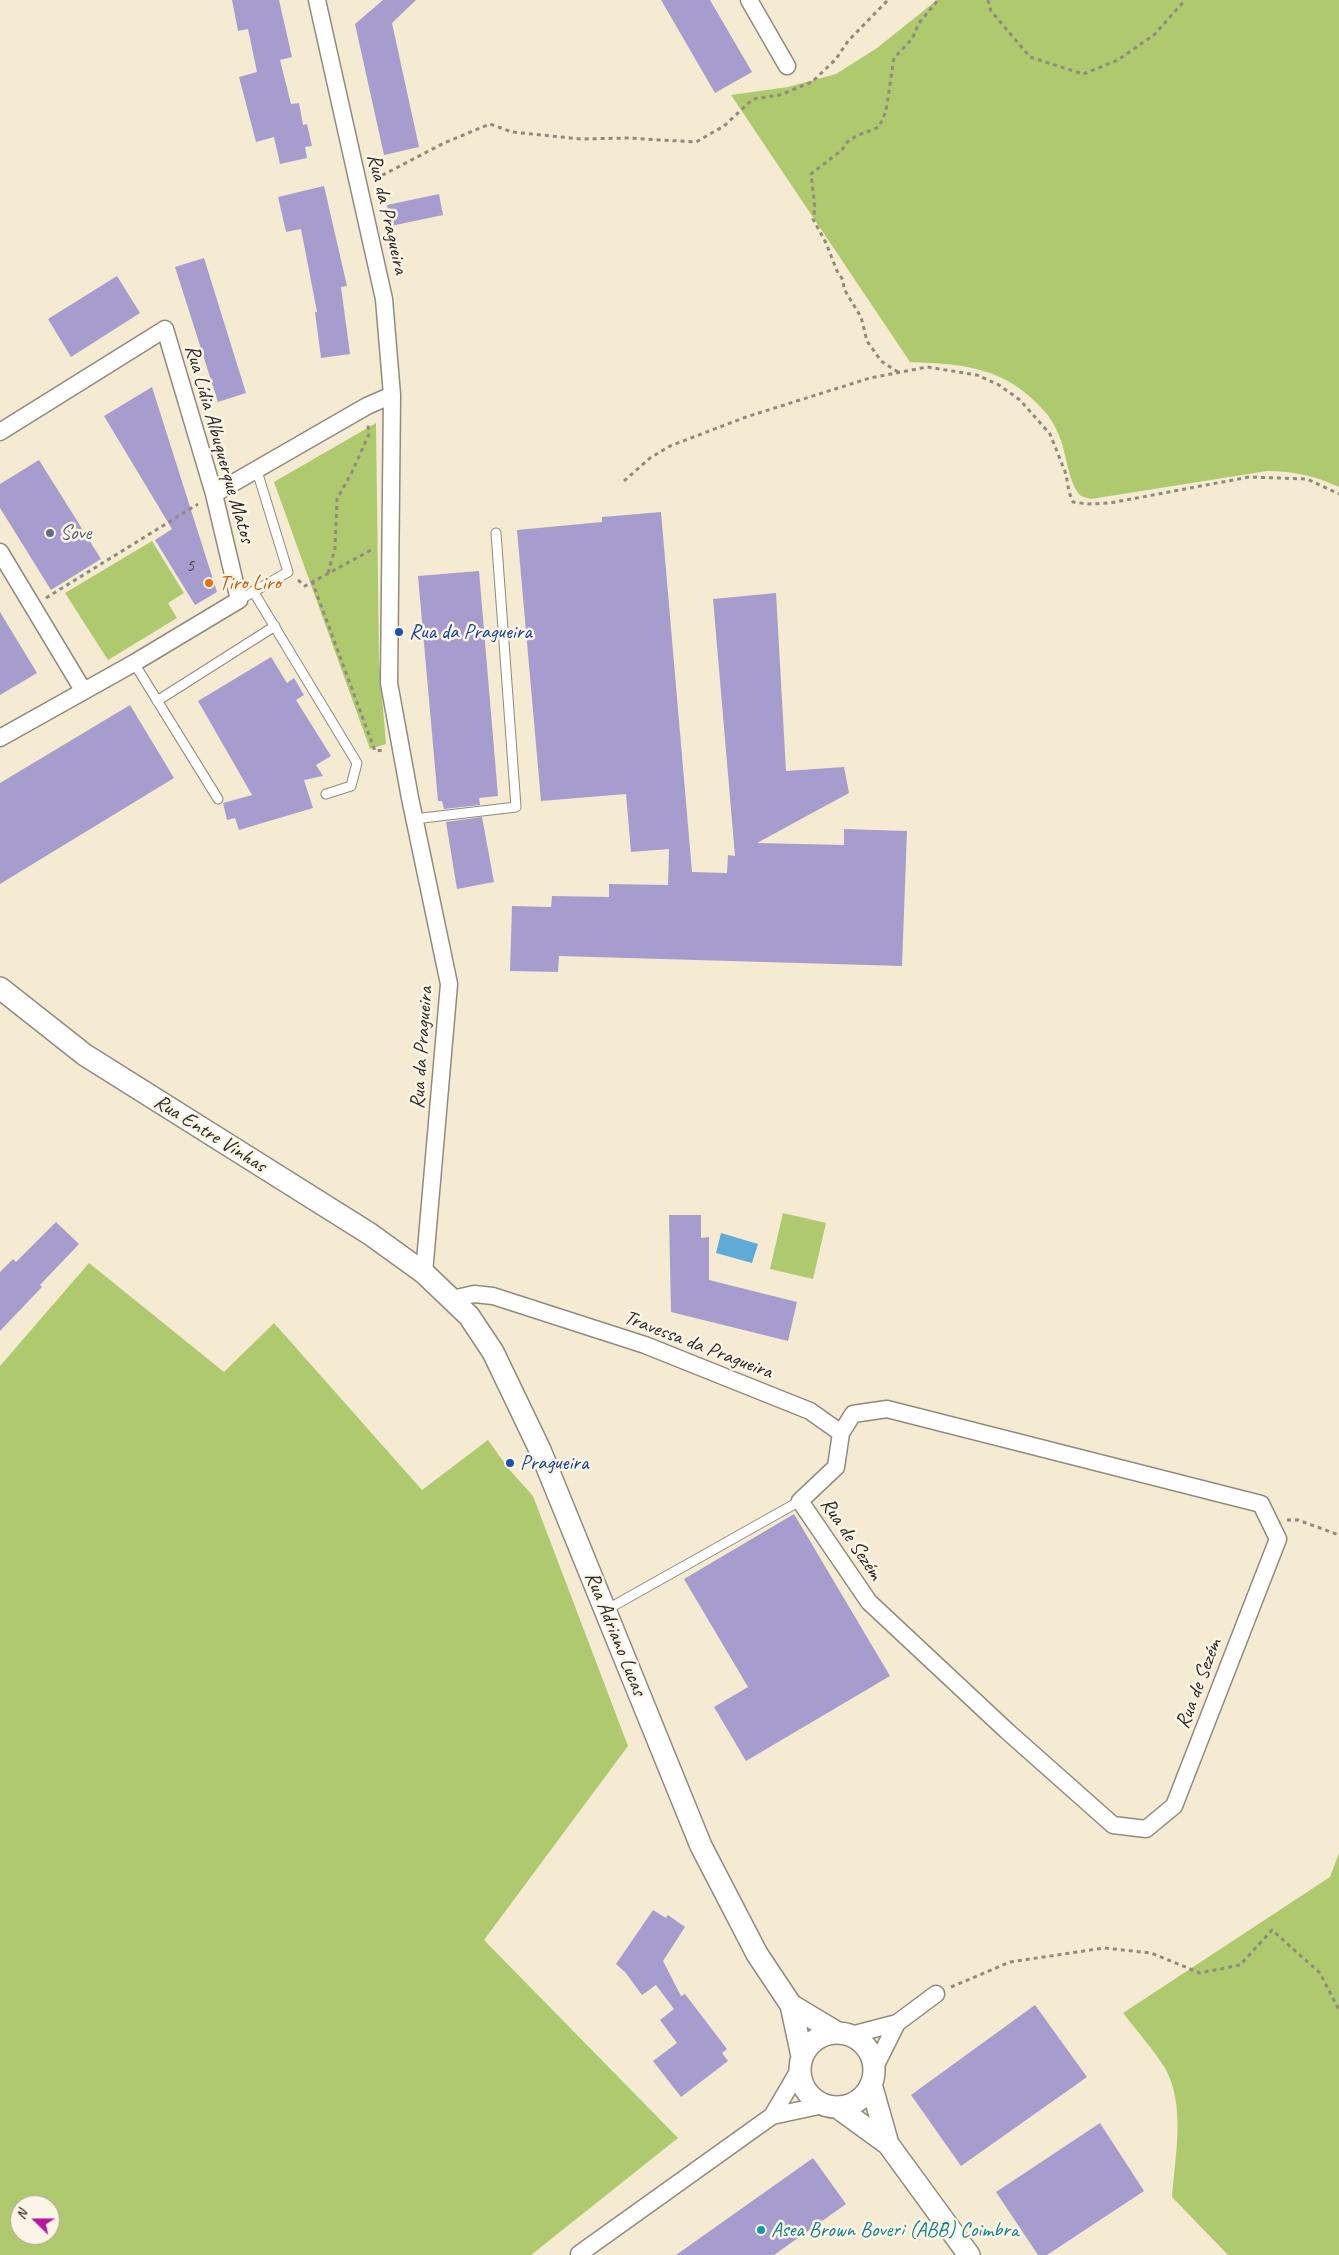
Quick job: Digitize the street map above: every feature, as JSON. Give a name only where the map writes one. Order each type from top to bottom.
[{"type":"street","name":"Rua da Pragueira","points":[[317,0],[384,299],[392,395],[389,683],[414,819],[449,984],[424,1273]]},
{"type":"street","points":[[749,0],[787,66]]},
{"type":"street","name":"Rua Lídia Albuquerque Matos","points":[[0,432],[165,329],[214,494],[239,600]]},
{"type":"street","points":[[214,494],[257,472],[367,406],[392,395]]},
{"type":"street","points":[[0,552],[83,690]]},
{"type":"street","points":[[0,738],[134,663],[239,600]]},
{"type":"street","name":"Rua Entre Vinhas","points":[[0,988],[85,1055],[370,1234],[424,1273]]},
{"type":"street","name":"Rua Adriano Lucas","points":[[424,1273],[469,1316],[494,1352],[517,1399],[544,1458],[701,1846],[757,1954],[791,2005],[801,2063]]},
{"type":"street","name":"Travessa da Pragueira","points":[[452,1299],[474,1294],[493,1296],[645,1345],[810,1411],[841,1432]]},
{"type":"street","name":"Rua de Sezém","points":[[800,1501],[868,1602],[1007,1731],[1113,1825],[1146,1829],[1174,1806],[1278,1539],[1261,1504],[887,1409],[853,1414],[841,1432]]},
{"type":"street","points":[[800,1501],[836,1467],[841,1432]]},
{"type":"street","points":[[579,2254],[772,2116],[801,2063],[808,2046],[816,2039],[826,2034],[844,2034],[897,2023],[936,1994]]},
{"type":"street","name":"Rua Adriano Lucas","points":[[791,2005],[844,2034]]},
{"type":"street","points":[[772,2116],[858,2101],[866,2093],[897,2023]]},
{"type":"street","points":[[844,2034],[868,2049],[872,2058],[873,2076],[888,2144]]},
{"type":"street","points":[[801,2063],[806,2091],[813,2099],[830,2106],[888,2144],[969,2255]]},
{"type":"lane","points":[[239,600],[288,572],[257,472]]},
{"type":"lane","points":[[414,819],[516,807],[496,533]]},
{"type":"lane","points":[[253,591],[357,763],[351,786],[326,794]]},
{"type":"lane","points":[[157,701],[275,626]]},
{"type":"lane","points":[[134,663],[218,799]]},
{"type":"lane","points":[[606,1610],[800,1501]]},
{"type":"path","points":[[359,187],[444,144],[490,124],[512,132],[581,139],[627,138],[696,142],[724,126],[753,99],[780,94],[812,82],[836,59],[848,41],[888,0]]},
{"type":"path","points":[[899,372],[881,362],[871,348],[861,317],[844,289],[843,280],[813,219],[815,208],[811,174],[842,150],[846,143],[856,136],[879,127],[886,111],[894,58],[912,39],[919,23],[938,0]]},
{"type":"path","points":[[988,0],[991,11],[1030,57],[1083,74],[1118,60],[1155,34],[1185,0]]},
{"type":"path","points":[[624,481],[650,458],[670,446],[746,417],[870,378],[927,367],[977,375],[999,385],[1020,400],[1050,434],[1066,474],[1073,502],[1088,504],[1110,503],[1249,477],[1308,479],[1339,494]]},
{"type":"path","points":[[328,573],[335,549],[337,499],[352,472],[369,434],[367,406]]},
{"type":"path","points":[[33,606],[214,494]]},
{"type":"path","points":[[288,572],[305,586],[389,540]]},
{"type":"path","points":[[312,581],[375,752],[401,747]]},
{"type":"path","points":[[1269,1519],[1298,1520],[1339,1535]]},
{"type":"path","points":[[936,1994],[1010,1962],[1104,1948],[1152,1953],[1200,1973],[1240,1965],[1272,1930],[1320,1973],[1339,2010]]},
{"type":"green space","points":[[937,0],[1339,0],[1339,487],[1304,475],[1267,471],[1091,499],[1084,497],[1081,496],[1074,485],[1054,424],[1030,397],[1015,385],[984,371],[967,367],[910,362],[731,95],[788,87],[836,74],[877,48]]},
{"type":"green space","points":[[376,423],[379,660],[386,744],[370,749],[274,482]]},
{"type":"green space","points":[[152,541],[184,593],[168,603],[177,618],[108,660],[65,593]]},
{"type":"green space","points":[[783,1213],[826,1223],[813,1279],[770,1269]]},
{"type":"green space","points":[[89,1263],[224,1372],[274,1323],[422,1490],[488,1440],[508,1468],[533,1496],[628,1746],[484,1940],[678,2138],[531,2255],[0,2255],[0,1366]]},
{"type":"green space","points":[[1339,1853],[1339,2255],[1228,2255],[1172,2197],[1178,2131],[1175,2098],[1165,2068],[1123,2013],[1330,1877]]},
{"type":"water","points":[[721,1233],[758,1244],[752,1263],[716,1253]]},
{"type":"building","points":[[232,0],[279,0],[292,57],[280,60],[291,104],[299,103],[303,125],[307,124],[312,146],[305,147],[307,158],[280,164],[274,137],[256,142],[239,77],[257,72],[248,29],[238,31]]},
{"type":"building","points":[[383,0],[416,0],[392,23],[419,147],[384,155],[355,24]]},
{"type":"building","points":[[661,0],[710,0],[752,72],[715,93]]},
{"type":"building","points":[[324,186],[347,286],[341,287],[350,354],[321,358],[315,312],[317,312],[301,229],[286,232],[278,197]]},
{"type":"building","points":[[439,194],[443,215],[391,226],[387,205]]},
{"type":"building","points":[[204,258],[246,393],[218,402],[175,267]]},
{"type":"building","points":[[117,276],[140,313],[71,357],[48,319]]},
{"type":"building","points":[[152,387],[217,592],[195,605],[155,540],[172,529],[104,416]]},
{"type":"building","name":"Sove","points":[[39,460],[101,559],[51,590],[0,508],[0,484]]},
{"type":"building","points":[[661,512],[692,872],[727,873],[728,855],[735,856],[713,599],[776,593],[786,771],[844,767],[849,793],[757,843],[844,845],[844,829],[907,831],[902,966],[559,956],[558,972],[510,971],[512,906],[551,907],[552,896],[609,897],[609,884],[668,885],[669,849],[631,852],[626,794],[541,801],[517,530],[602,522],[602,517]]},
{"type":"building","points":[[479,571],[498,796],[479,798],[480,805],[444,809],[442,801],[438,801],[418,576]]},
{"type":"building","points":[[0,612],[37,673],[0,695]]},
{"type":"building","points":[[271,657],[287,683],[294,678],[304,695],[296,700],[331,756],[316,765],[323,776],[304,780],[313,808],[239,830],[235,818],[227,820],[223,803],[252,795],[198,701]]},
{"type":"building","points":[[130,705],[174,778],[0,884],[0,783]]},
{"type":"building","points":[[482,817],[494,882],[457,889],[446,822]]},
{"type":"building","points":[[669,1215],[701,1215],[701,1238],[709,1237],[709,1280],[797,1302],[788,1341],[671,1312]]},
{"type":"building","points":[[56,1222],[79,1244],[40,1285],[42,1287],[0,1331],[0,1272],[13,1259],[16,1262]]},
{"type":"building","points":[[794,1514],[890,1676],[746,1761],[714,1707],[748,1687],[684,1579]]},
{"type":"building","points":[[653,1910],[666,1918],[668,1915],[685,1927],[663,1961],[681,1996],[685,1994],[727,2049],[722,2053],[728,2061],[681,2097],[653,2061],[677,2043],[660,2020],[674,2009],[656,1985],[642,1995],[625,1972],[616,1964]]},
{"type":"building","points":[[1035,2005],[1087,2077],[961,2166],[911,2095]]},
{"type":"building","points":[[1100,2123],[1144,2191],[1047,2255],[1038,2255],[996,2192]]},
{"type":"building","name":"Asea Brown Boveri (ABB) Coimbra","points":[[813,2158],[846,2204],[774,2255],[676,2255]]},
{"type":"place","name":"Sove","points":[[50,533]]},
{"type":"place","name":"Tiro Liro","points":[[209,583]]},
{"type":"place","name":"Rua da Pragueira","points":[[399,632]]},
{"type":"place","name":"Pragueira","points":[[510,1463]]},
{"type":"place","name":"Asea Brown Boveri (ABB) Coimbra","points":[[761,2230]]}]
